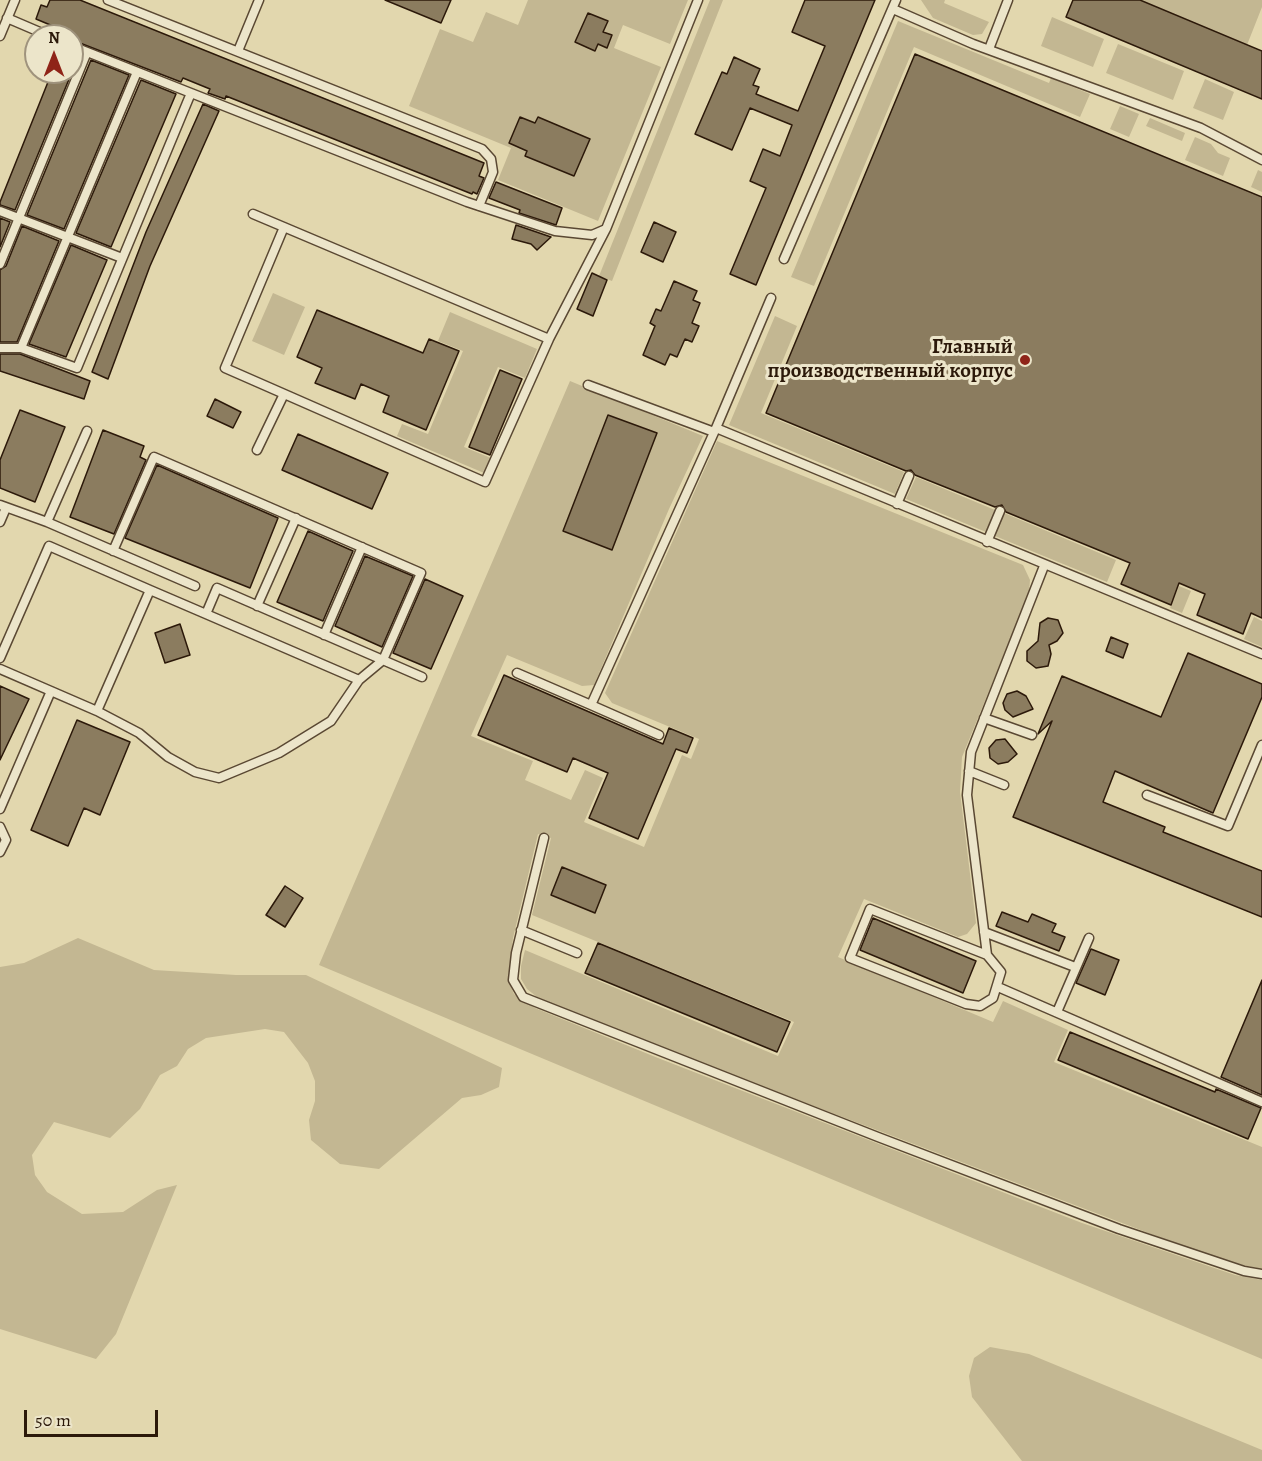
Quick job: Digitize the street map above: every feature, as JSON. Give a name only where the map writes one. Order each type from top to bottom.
[{"type":"lane","points":[[0,36],[15,0]]},
{"type":"lane","points":[[108,0],[482,149],[491,159],[493,172],[479,206]]},
{"type":"lane","points":[[238,51],[259,0]]},
{"type":"lane","points":[[284,227],[225,368],[485,482],[549,339],[606,229],[698,0]]},
{"type":"lane","points":[[989,49],[1008,0]]},
{"type":"lane","points":[[784,259],[895,4],[989,49],[1201,128],[1262,160]]},
{"type":"lane","points":[[7,18],[24,25]]},
{"type":"lane","points":[[84,51],[479,206],[555,231],[592,235],[606,229]]},
{"type":"lane","points":[[0,264],[87,52]]},
{"type":"lane","points":[[21,348],[137,72]]},
{"type":"lane","points":[[0,348],[21,348],[77,368],[191,93]]},
{"type":"lane","points":[[0,211],[122,258]]},
{"type":"lane","points":[[253,214],[549,339]]},
{"type":"lane","points":[[591,705],[715,430],[771,298]]},
{"type":"lane","points":[[588,384],[715,430],[1262,654]]},
{"type":"lane","points":[[257,450],[284,394]]},
{"type":"lane","points":[[47,522],[87,431]]},
{"type":"lane","points":[[0,669],[97,711],[139,733],[168,757],[195,772],[219,778],[279,753],[331,721],[359,680],[383,660],[421,573],[154,457],[113,551]]},
{"type":"lane","points":[[897,504],[909,476]]},
{"type":"lane","points":[[0,522],[3,507],[47,522],[195,586]]},
{"type":"lane","points":[[987,542],[1000,511]]},
{"type":"lane","points":[[258,606],[296,518]]},
{"type":"lane","points":[[0,658],[49,546],[359,680]]},
{"type":"lane","points":[[324,635],[362,547]]},
{"type":"lane","points":[[987,955],[967,795],[970,753],[1044,566]]},
{"type":"lane","points":[[206,614],[217,588],[422,677]]},
{"type":"lane","points":[[97,711],[150,590]]},
{"type":"lane","points":[[517,672],[659,735]]},
{"type":"lane","points":[[0,808],[51,691]]},
{"type":"lane","points":[[984,718],[1032,735]]},
{"type":"lane","points":[[1147,795],[1228,826],[1262,745]]},
{"type":"lane","points":[[969,771],[1004,785]]},
{"type":"lane","points":[[0,827],[6,840],[0,852]]},
{"type":"lane","points":[[544,838],[521,930],[513,980],[523,997],[1119,1229],[1244,1271],[1262,1274]]},
{"type":"lane","points":[[870,909],[987,955],[1001,972],[993,998],[980,1006],[966,1004],[850,958],[870,909]]},
{"type":"lane","points":[[521,930],[577,953]]},
{"type":"lane","points":[[984,932],[1075,967]]},
{"type":"lane","points":[[1057,1012],[1089,938]]},
{"type":"lane","points":[[998,987],[1262,1102]]},
{"type":"shaded area","points":[[528,0],[688,0],[670,44],[623,25],[614,48],[661,67],[598,221],[498,180],[511,148],[409,106],[440,29],[473,42],[486,12],[518,25]]},
{"type":"shaded area","points":[[710,0],[723,0],[612,281],[599,276]]},
{"type":"shaded area","points":[[921,0],[945,0],[944,3],[989,22],[982,34],[973,35],[933,18]]},
{"type":"shaded area","points":[[1140,0],[1262,0],[1262,7],[1247,45]]},
{"type":"shaded area","points":[[1052,17],[1104,39],[1093,67],[1041,46]]},
{"type":"shaded area","points":[[898,21],[1049,83],[1051,78],[1090,94],[1080,117],[914,47],[814,286],[791,277]]},
{"type":"shaded area","points":[[1118,44],[1184,71],[1173,100],[1106,73]]},
{"type":"shaded area","points":[[1205,79],[1234,92],[1223,120],[1193,108]]},
{"type":"shaded area","points":[[1120,106],[1139,114],[1129,137],[1110,129]]},
{"type":"shaded area","points":[[1150,118],[1185,133],[1182,141],[1146,126]]},
{"type":"shaded area","points":[[1195,137],[1211,144],[1218,153],[1230,158],[1223,176],[1185,160]]},
{"type":"shaded area","points":[[1258,170],[1262,172],[1262,192],[1251,187]]},
{"type":"shaded area","points":[[273,293],[305,307],[284,355],[252,341]]},
{"type":"shaded area","points":[[450,312],[537,349],[525,378],[498,367],[464,447],[491,458],[484,473],[397,436],[402,424],[428,434],[463,351],[438,341]]},
{"type":"shaded area","points":[[775,316],[797,326],[761,413],[904,472],[895,494],[729,425]]},
{"type":"shaded area","points":[[570,381],[703,436],[669,509],[594,685],[582,686],[507,655],[471,736],[533,761],[525,780],[571,800],[585,770],[603,778],[584,822],[644,847],[682,755],[691,759],[699,739],[612,703],[605,693],[717,441],[1023,565],[1030,580],[1029,593],[962,757],[960,792],[976,923],[967,934],[958,937],[864,899],[838,957],[993,1022],[1003,1001],[1068,1030],[1054,1062],[1262,1147],[1262,1269],[1233,1263],[1159,1237],[629,1036],[537,997],[527,989],[521,979],[525,950],[778,1056],[794,1022],[532,915],[551,838],[538,834],[513,938],[508,980],[514,994],[535,1008],[658,1058],[1082,1223],[1235,1275],[1262,1280],[1262,1359],[319,965]]},
{"type":"shaded area","points":[[916,477],[995,510],[986,532],[906,499]]},
{"type":"shaded area","points":[[1004,513],[1116,560],[1107,582],[995,536]]},
{"type":"shaded area","points":[[1179,586],[1191,591],[1182,613],[1170,608]]},
{"type":"shaded area","points":[[1254,617],[1262,621],[1262,647],[1244,639]]},
{"type":"shaded area","points":[[78,938],[154,970],[236,975],[306,975],[502,1068],[499,1087],[481,1095],[462,1098],[379,1169],[340,1164],[311,1140],[309,1120],[315,1101],[315,1081],[308,1063],[284,1032],[265,1029],[206,1038],[188,1049],[177,1066],[160,1075],[140,1109],[110,1138],[54,1122],[32,1155],[35,1175],[47,1192],[82,1214],[123,1212],[157,1190],[177,1185],[116,1334],[96,1359],[0,1329],[0,967],[24,963]]},
{"type":"shaded area","points":[[990,1347],[1029,1354],[1262,1450],[1262,1461],[1022,1461],[972,1397],[969,1376],[974,1358]]},
{"type":"building","points":[[50,0],[80,0],[484,163],[479,176],[484,178],[477,194],[473,192],[472,194],[226,96],[225,99],[208,93],[210,89],[183,78],[181,82],[84,45],[84,24],[48,24],[36,19],[41,5],[47,7]]},
{"type":"building","points":[[385,0],[451,0],[441,23]]},
{"type":"building","points":[[805,0],[875,0],[756,285],[730,274],[766,188],[750,181],[763,149],[780,156],[792,125],[750,108],[732,150],[695,134],[722,72],[727,74],[734,57],[760,69],[753,85],[759,87],[756,94],[798,111],[825,46],[792,32]]},
{"type":"building","points":[[1073,0],[1140,0],[1262,51],[1262,99],[1066,17]]},
{"type":"building","points":[[588,13],[608,21],[603,32],[612,35],[607,48],[598,44],[595,51],[575,42]]},
{"type":"building","name":"Главный производственный корпус","points":[[915,54],[1262,197],[1262,618],[1251,613],[1243,634],[1197,615],[1205,594],[1179,583],[1171,605],[1121,584],[1130,563],[1006,512],[1002,505],[995,507],[915,475],[911,470],[906,471],[766,413]]},
{"type":"building","points":[[91,60],[129,75],[64,229],[27,215],[81,84],[84,84],[84,77]]},
{"type":"building","points":[[141,80],[176,94],[111,247],[76,233]]},
{"type":"building","points":[[47,84],[67,84],[15,210],[0,205]]},
{"type":"building","points":[[203,104],[219,111],[150,266],[108,379],[92,372],[146,232]]},
{"type":"building","points":[[520,117],[535,123],[538,117],[590,139],[574,176],[525,156],[527,151],[509,143]]},
{"type":"building","points":[[496,182],[562,208],[556,225],[519,213],[520,210],[489,198]]},
{"type":"building","points":[[0,218],[10,222],[0,247]]},
{"type":"building","points":[[654,222],[676,232],[663,262],[641,252]]},
{"type":"building","points":[[516,225],[551,237],[537,250],[531,244],[512,239]]},
{"type":"building","points":[[22,226],[59,241],[17,342],[0,342],[0,270],[6,266]]},
{"type":"building","points":[[71,245],[107,260],[66,357],[29,344]]},
{"type":"building","points":[[592,273],[607,280],[593,316],[577,309]]},
{"type":"building","points":[[674,281],[697,291],[693,300],[700,303],[692,323],[699,326],[692,342],[685,339],[677,357],[670,354],[665,365],[643,355],[655,326],[650,323],[656,309],[661,311]]},
{"type":"building","points":[[317,310],[423,353],[429,339],[459,351],[426,430],[383,412],[389,396],[361,384],[355,399],[315,383],[322,368],[297,357]]},
{"type":"building","points":[[0,354],[20,354],[90,381],[84,399],[0,371]]},
{"type":"building","points":[[500,370],[522,379],[490,455],[469,447]]},
{"type":"building","points":[[215,399],[241,412],[233,428],[207,416]]},
{"type":"building","points":[[20,410],[65,427],[35,502],[0,488],[0,460]]},
{"type":"building","points":[[608,415],[657,433],[612,550],[563,531]]},
{"type":"building","points":[[103,430],[144,446],[140,457],[146,460],[114,534],[70,517]]},
{"type":"building","points":[[298,434],[388,473],[372,509],[282,470]]},
{"type":"building","points":[[157,465],[278,518],[250,588],[125,538]]},
{"type":"building","points":[[308,531],[353,551],[323,621],[277,602]]},
{"type":"building","points":[[365,556],[413,576],[382,647],[335,626]]},
{"type":"building","points":[[425,579],[463,596],[431,669],[393,653]]},
{"type":"building","points":[[1048,618],[1058,620],[1063,633],[1057,641],[1049,645],[1051,654],[1048,666],[1036,668],[1027,661],[1027,651],[1038,641],[1040,623]]},
{"type":"building","points":[[180,624],[190,655],[165,663],[155,633]]},
{"type":"building","points":[[1111,637],[1128,644],[1123,658],[1106,651]]},
{"type":"building","points":[[1188,653],[1262,684],[1262,697],[1213,813],[1115,771],[1103,802],[1165,827],[1163,832],[1262,871],[1262,917],[1013,817],[1052,721],[1038,734],[1062,676],[1161,717]]},
{"type":"building","points":[[504,675],[663,744],[669,728],[693,738],[687,753],[676,749],[638,839],[589,818],[608,773],[573,758],[567,772],[478,735]]},
{"type":"building","points":[[0,686],[29,699],[0,760]]},
{"type":"building","points":[[1017,691],[1026,696],[1033,709],[1013,717],[1005,710],[1003,703],[1007,694]]},
{"type":"building","points":[[77,720],[130,742],[100,815],[84,808],[68,846],[31,830]]},
{"type":"building","points":[[1005,739],[1017,754],[1008,762],[998,764],[990,758],[989,748],[996,740]]},
{"type":"building","points":[[562,867],[606,885],[595,913],[551,895]]},
{"type":"building","points":[[285,886],[303,898],[285,927],[266,915]]},
{"type":"building","points":[[1002,912],[1028,922],[1032,914],[1056,924],[1052,932],[1065,937],[1059,951],[996,926]]},
{"type":"building","points":[[873,918],[976,961],[963,993],[860,950]]},
{"type":"building","points":[[598,943],[790,1022],[777,1052],[585,973]]},
{"type":"building","points":[[1091,949],[1119,960],[1105,995],[1076,983]]},
{"type":"building","points":[[1262,980],[1262,1095],[1221,1077]]},
{"type":"building","points":[[1070,1032],[1215,1092],[1216,1089],[1261,1108],[1248,1139],[1058,1060]]},
{"type":"place","name":"Главный производственный корпус","points":[[1025,360]]}]
